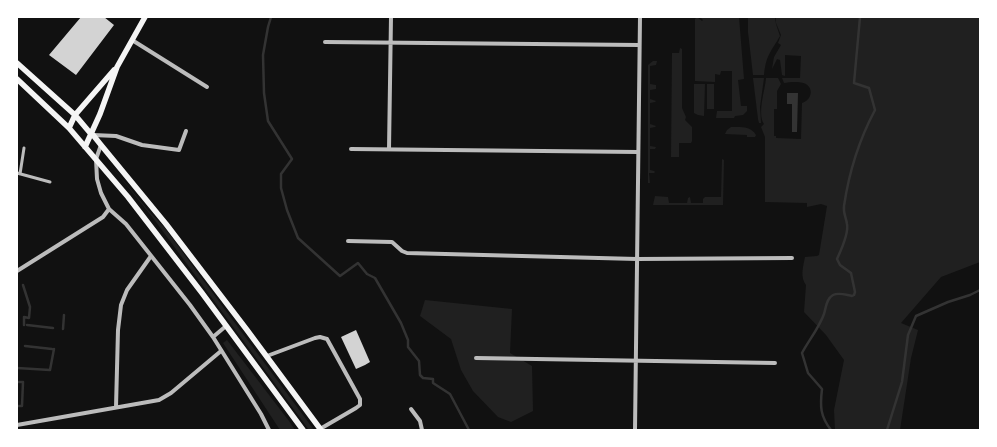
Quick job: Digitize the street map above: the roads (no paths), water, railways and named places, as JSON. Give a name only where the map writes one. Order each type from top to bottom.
[{"type":"main road","points":[[85,147],[92,135],[117,67],[145,17]]},
{"type":"main road","points":[[17,63],[76,115],[101,145],[166,224],[267,356],[320,429]]},
{"type":"main road","points":[[69,128],[76,115],[117,67]]},
{"type":"main road","points":[[17,79],[69,128],[96,159],[165,245],[303,430]]},
{"type":"street","points":[[389,149],[391,17]]},
{"type":"street","points":[[635,430],[640,17]]},
{"type":"street","points":[[132,40],[207,87]]},
{"type":"street","points":[[325,42],[639,45]]},
{"type":"street","points":[[92,135],[116,136],[142,145],[179,150],[186,131]]},
{"type":"street","points":[[101,145],[96,159],[98,186],[109,209],[126,224],[213,337],[261,414],[269,430]]},
{"type":"street","points":[[24,148],[19,173],[50,182]]},
{"type":"street","points":[[351,149],[638,152]]},
{"type":"street","points":[[17,271],[103,217],[109,209]]},
{"type":"street","points":[[348,241],[392,242],[402,251],[407,253],[637,259],[792,258]]},
{"type":"street","points":[[116,407],[118,330],[121,305],[126,290],[151,256]]},
{"type":"street","points":[[213,337],[226,326]]},
{"type":"street","points":[[267,356],[320,336],[327,339],[360,399],[360,405],[320,429]]},
{"type":"street","points":[[17,425],[159,400],[171,393],[221,351]]},
{"type":"street","points":[[476,358],[775,363]]},
{"type":"street","points":[[411,409],[420,421],[422,430]]},
{"type":"waterway","points":[[271,17],[263,55],[264,93],[268,121],[292,159],[281,174],[281,188],[287,210],[298,238],[340,276],[358,263],[367,274],[375,278],[401,323],[408,340],[408,347],[419,361],[420,375],[423,378],[433,379],[433,383],[450,394],[469,430]]},
{"type":"waterway","points":[[831,430],[827,425],[822,411],[822,389],[808,373],[802,353],[819,324],[831,297],[838,294],[852,296],[855,292],[851,273],[840,265],[837,259],[847,232],[844,208],[852,169],[859,145],[875,110],[869,88],[854,83],[860,17]]},
{"type":"waterway","points":[[23,285],[30,307],[29,318],[24,317],[24,325]]},
{"type":"waterway","points":[[887,430],[902,382],[908,335],[916,316],[980,290]]},
{"type":"waterway","points":[[63,329],[64,315]]},
{"type":"waterway","points":[[27,325],[53,328]]},
{"type":"waterway","points":[[25,346],[52,349]]},
{"type":"waterway","points":[[17,368],[50,370],[54,349]]},
{"type":"waterway","points":[[17,382],[23,382],[22,406],[17,406]]}]
